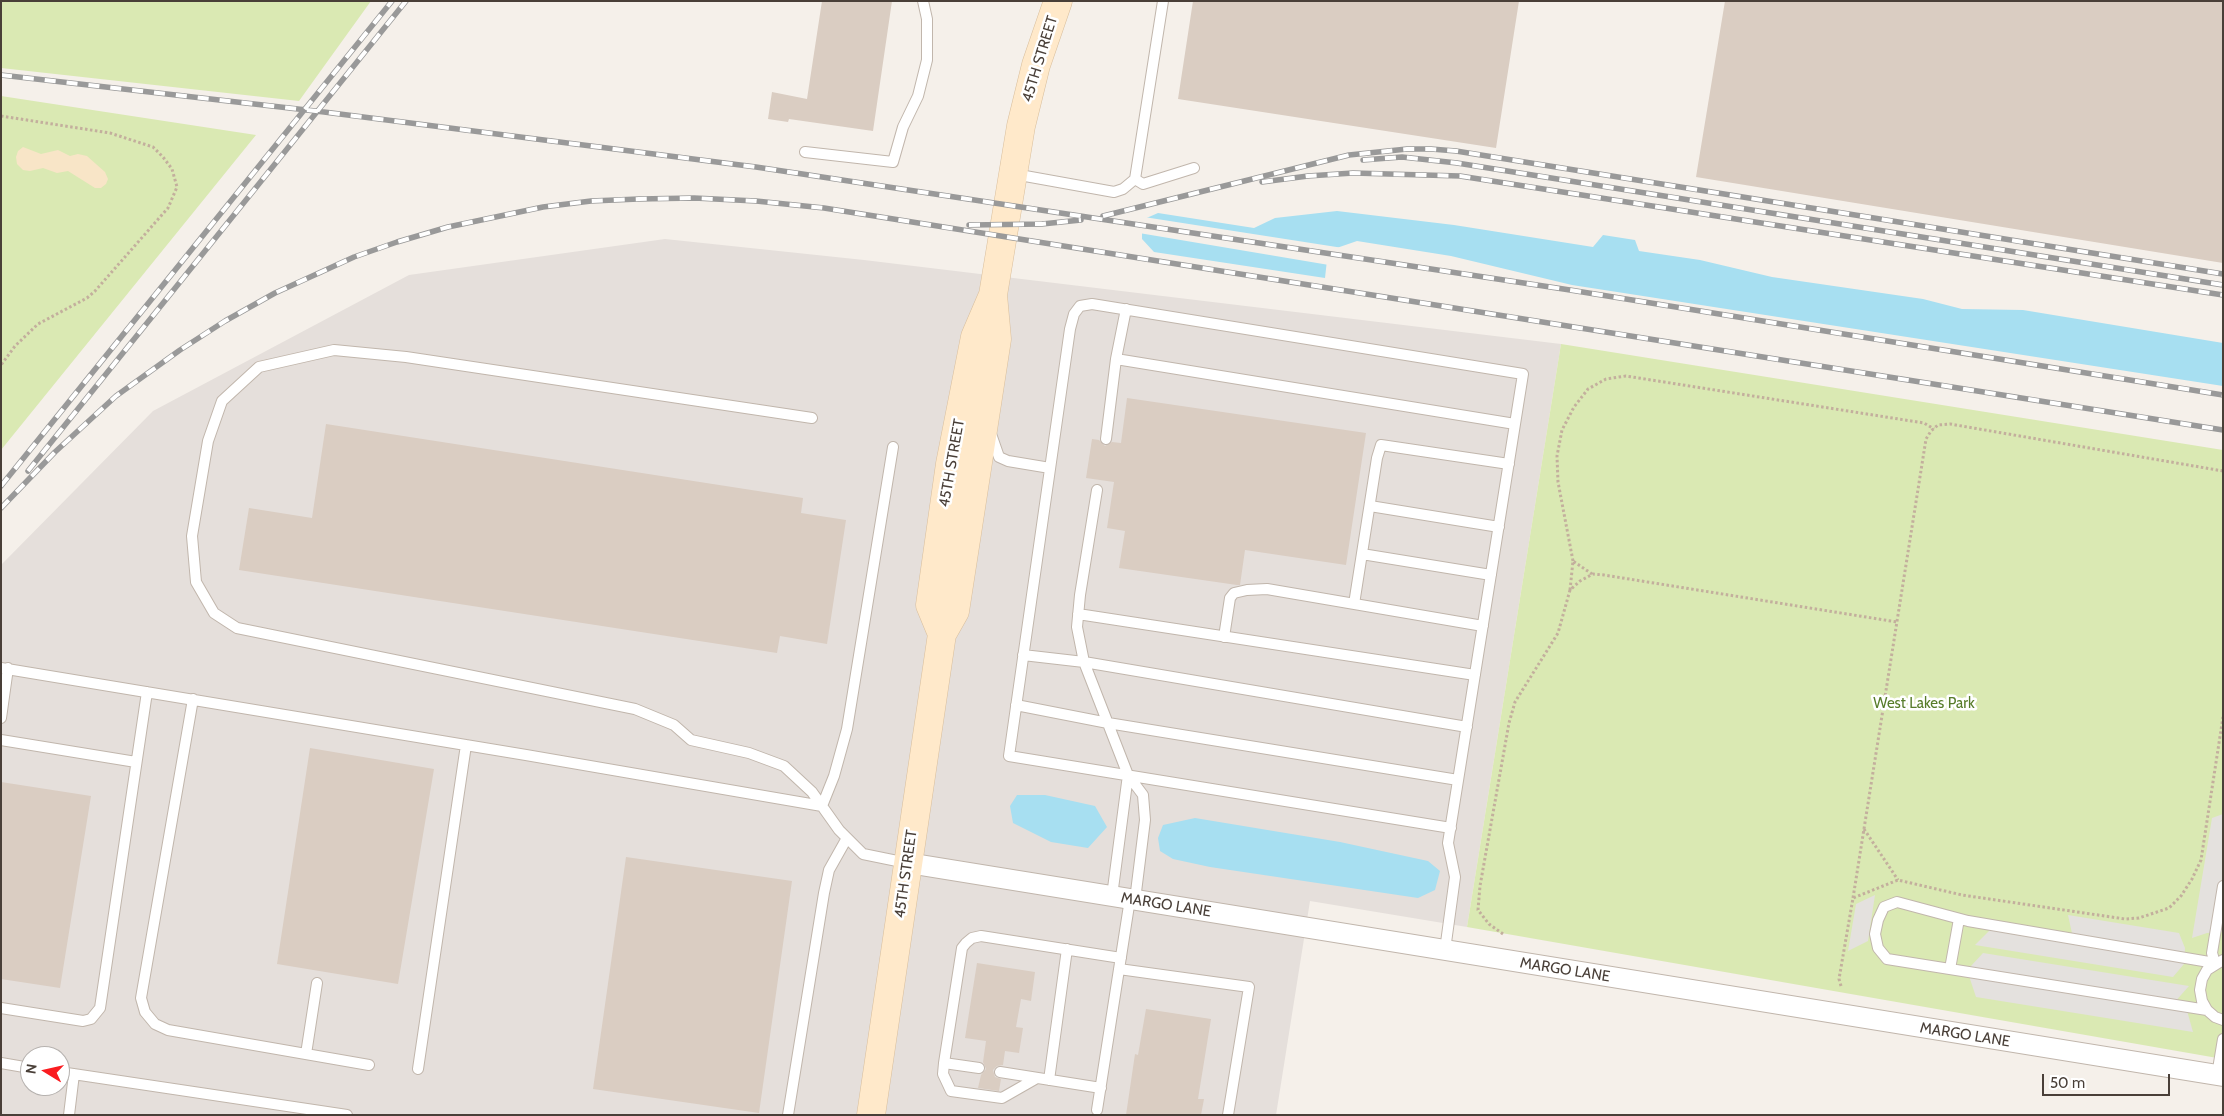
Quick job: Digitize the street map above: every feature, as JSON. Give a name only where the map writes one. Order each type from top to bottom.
[{"type":"main road","name":"45TH STREET","points":[[871,1115],[942,634],[955,611],[997,339],[994,295],[1021,126],[1036,65],[1058,1]]},
{"type":"main road","name":"45TH STREET","points":[[942,634],[930,605],[950,464],[975,337],[994,295]]},
{"type":"street","name":"MARGO LANE","points":[[908,863],[2220,1076]]},
{"type":"lane","points":[[805,152],[893,162],[903,127],[918,96],[927,60],[927,18],[923,1]]},
{"type":"lane","points":[[1013,174],[1114,192],[1123,189],[1135,179],[1163,1]]},
{"type":"lane","points":[[1135,179],[1142,184],[1194,168]]},
{"type":"lane","points":[[1444,950],[1455,877],[1448,843],[1451,828],[1523,374],[1126,309],[1092,304],[1080,306],[1074,314],[1009,756],[1451,828]]},
{"type":"lane","points":[[1106,439],[1116,359],[1126,309]]},
{"type":"lane","points":[[812,418],[406,357],[334,350],[260,368],[222,401],[208,441],[192,536],[196,582],[214,613],[237,628],[635,709],[674,725],[691,740],[749,753],[784,766],[812,792],[847,838],[863,854],[908,863]]},
{"type":"lane","points":[[1116,359],[1515,424]]},
{"type":"lane","points":[[986,409],[994,445],[999,457],[1008,461],[1050,468]]},
{"type":"lane","points":[[1354,604],[1377,458],[1381,445],[1509,464]]},
{"type":"lane","points":[[822,806],[834,776],[846,730],[893,447]]},
{"type":"lane","points":[[1097,490],[1077,627],[1084,662],[1128,775],[1143,796],[1145,820],[1126,899]]},
{"type":"lane","points":[[1370,506],[1499,527]]},
{"type":"lane","points":[[1362,554],[1491,575]]},
{"type":"lane","points":[[1224,637],[1230,598],[1234,592],[1267,589],[1483,626]]},
{"type":"lane","points":[[1078,614],[1475,675]]},
{"type":"lane","points":[[1023,655],[1084,662],[1467,727]]},
{"type":"lane","points":[[1,718],[5,668],[822,806]]},
{"type":"lane","points":[[1,1008],[83,1021],[92,1019],[100,1008],[147,692]]},
{"type":"lane","points":[[193,699],[141,998],[145,1012],[155,1024],[168,1030],[369,1065]]},
{"type":"lane","points":[[1016,705],[1108,723],[1458,780]]},
{"type":"lane","points":[[1,740],[136,762]]},
{"type":"lane","points":[[418,1069],[466,745]]},
{"type":"lane","points":[[1097,1110],[1121,958],[1126,899],[1128,775]]},
{"type":"lane","points":[[788,1115],[824,893],[829,870],[847,838]]},
{"type":"lane","points":[[2219,961],[2212,953],[2223,886]]},
{"type":"lane","points":[[2207,1010],[1887,959],[1878,948],[1875,934],[1878,920],[1884,907],[1897,902],[1959,919],[2219,961]]},
{"type":"lane","points":[[1950,969],[1959,919]]},
{"type":"lane","points":[[1037,1078],[1002,1098],[951,1091],[943,1074],[944,1062],[962,948],[966,942],[981,936],[1121,958]]},
{"type":"lane","points":[[1049,1080],[1067,949]]},
{"type":"lane","points":[[2219,961],[2204,974],[2200,990],[2202,1001],[2207,1010],[2215,1017],[2223,1020]]},
{"type":"lane","points":[[1119,969],[1249,987],[1228,1115]]},
{"type":"lane","points":[[306,1054],[317,983]]},
{"type":"lane","points":[[2220,1076],[2223,1039]]},
{"type":"lane","points":[[944,1062],[979,1068]]},
{"type":"lane","points":[[1,1063],[20,1066]]},
{"type":"lane","points":[[1000,1072],[1101,1088]]},
{"type":"lane","points":[[70,1073],[347,1115]]},
{"type":"lane","points":[[69,1115],[74,1074]]},
{"type":"path","points":[[1,116],[110,133],[153,148],[164,157],[172,169],[177,188],[168,208],[105,281],[87,298],[38,324],[15,346],[1,365]]},
{"type":"path","points":[[1503,934],[1489,924],[1478,910],[1480,886],[1508,723],[1515,702],[1558,633],[1570,590],[1573,560],[1558,482],[1557,456],[1562,430],[1574,407],[1588,389],[1606,379],[1626,376],[1924,423],[1934,429]]},
{"type":"path","points":[[1841,986],[1839,979],[1926,439],[1938,425],[1950,424],[2223,471]]},
{"type":"path","points":[[1573,560],[1593,574],[1897,622]]},
{"type":"path","points":[[1570,590],[1580,581],[1593,574]]},
{"type":"path","points":[[1853,898],[1898,880],[1962,895],[2125,919],[2139,918],[2168,908],[2181,896],[2201,860],[2223,717]]},
{"type":"path","points":[[1864,829],[1898,880]]},
{"type":"shaded area","points":[[665,239],[864,260],[1561,344],[1467,927],[1310,901],[1276,1115],[1,1115],[1,565],[153,411],[409,275]]},
{"type":"shaded area","points":[[2223,814],[2223,932],[2207,933],[2192,938],[2212,818]]},
{"type":"shaded area","points":[[1875,895],[1868,941],[1848,951],[1856,904]]},
{"type":"shaded area","points":[[2068,915],[2179,933],[2185,948],[2184,964],[2173,977],[1975,945],[1994,926],[2073,938]]},
{"type":"shaded area","points":[[1983,953],[2189,986],[2173,1004],[2186,1007],[2193,1032],[1976,997],[1970,979],[1971,966]]},
{"type":"green space","points":[[1,1],[371,1],[299,101],[1,68]]},
{"type":"green space","points":[[1,96],[256,135],[1,450]]},
{"type":"green space","name":"West Lakes Park","points":[[1561,344],[2223,450],[2223,1059],[1467,927]]},
{"type":"sand","points":[[23,147],[41,154],[58,150],[70,156],[78,154],[87,156],[105,172],[108,179],[106,184],[101,188],[95,188],[68,171],[57,173],[43,168],[30,171],[23,170],[17,164],[16,157],[18,151]]},
{"type":"water","points":[[1337,211],[1454,225],[1593,247],[1603,235],[1635,240],[1639,251],[1700,260],[1772,277],[1923,299],[1962,309],[2023,310],[2223,343],[2223,386],[1572,285],[1451,256],[1357,241],[1328,251],[1325,278],[1154,252],[1142,239],[1142,220],[1158,213],[1254,228],[1275,218]]},
{"type":"water","points":[[1017,795],[1045,795],[1095,806],[1107,827],[1088,848],[1051,842],[1013,823],[1010,806]]},
{"type":"water","points":[[1195,818],[1340,842],[1428,861],[1440,871],[1435,890],[1418,898],[1210,867],[1173,859],[1160,851],[1158,838],[1163,825]]},
{"type":"pier","points":[[1144,217],[1343,248],[1330,253],[1329,265],[1139,233],[1140,220]]},
{"type":"building","points":[[822,1],[892,1],[873,131],[789,119],[788,122],[768,119],[772,92],[807,99]]},
{"type":"building","points":[[1193,1],[1519,1],[1496,148],[1178,99]]},
{"type":"building","points":[[1725,1],[2223,1],[2223,263],[1696,177]]},
{"type":"building","points":[[1127,398],[1366,433],[1346,565],[1245,550],[1240,585],[1119,568],[1125,531],[1107,528],[1114,482],[1086,478],[1092,439],[1099,440],[1105,446],[1112,442],[1121,443]]},
{"type":"building","points":[[326,424],[803,498],[801,513],[846,520],[827,644],[780,636],[777,653],[239,570],[249,508],[312,518]]},
{"type":"building","points":[[310,748],[434,769],[398,984],[277,964]]},
{"type":"building","points":[[1,782],[91,796],[60,988],[1,979]]},
{"type":"building","points":[[626,857],[792,881],[759,1113],[593,1089]]},
{"type":"building","points":[[977,963],[1035,972],[1031,1001],[1021,999],[1016,1027],[1023,1028],[1019,1053],[1005,1051],[1003,1065],[997,1066],[993,1070],[995,1077],[1001,1079],[999,1091],[978,1088],[981,1075],[986,1069],[983,1062],[986,1041],[965,1038]]},
{"type":"building","points":[[1146,1009],[1211,1019],[1198,1099],[1204,1099],[1201,1115],[1126,1115],[1135,1054],[1138,1055]]},
{"type":"railway","points":[[1,486],[392,1]]},
{"type":"railway","points":[[28,471],[406,1]]},
{"type":"railway","points":[[1,75],[324,112],[756,167],[1570,290],[2223,395]]},
{"type":"railway","points":[[1103,216],[1349,155],[1407,149],[1431,149],[1456,151],[2223,274]]},
{"type":"railway","points":[[1363,160],[1402,157],[1457,163],[2223,285]]},
{"type":"railway","points":[[1262,182],[1353,173],[1460,176],[2223,295]]},
{"type":"railway","points":[[1,508],[55,452],[116,396],[180,350],[225,321],[275,293],[354,257],[448,227],[543,207],[591,201],[639,199],[694,198],[756,201],[824,208],[2223,430]]},
{"type":"railway","points":[[969,225],[1042,224],[1081,220]]}]
